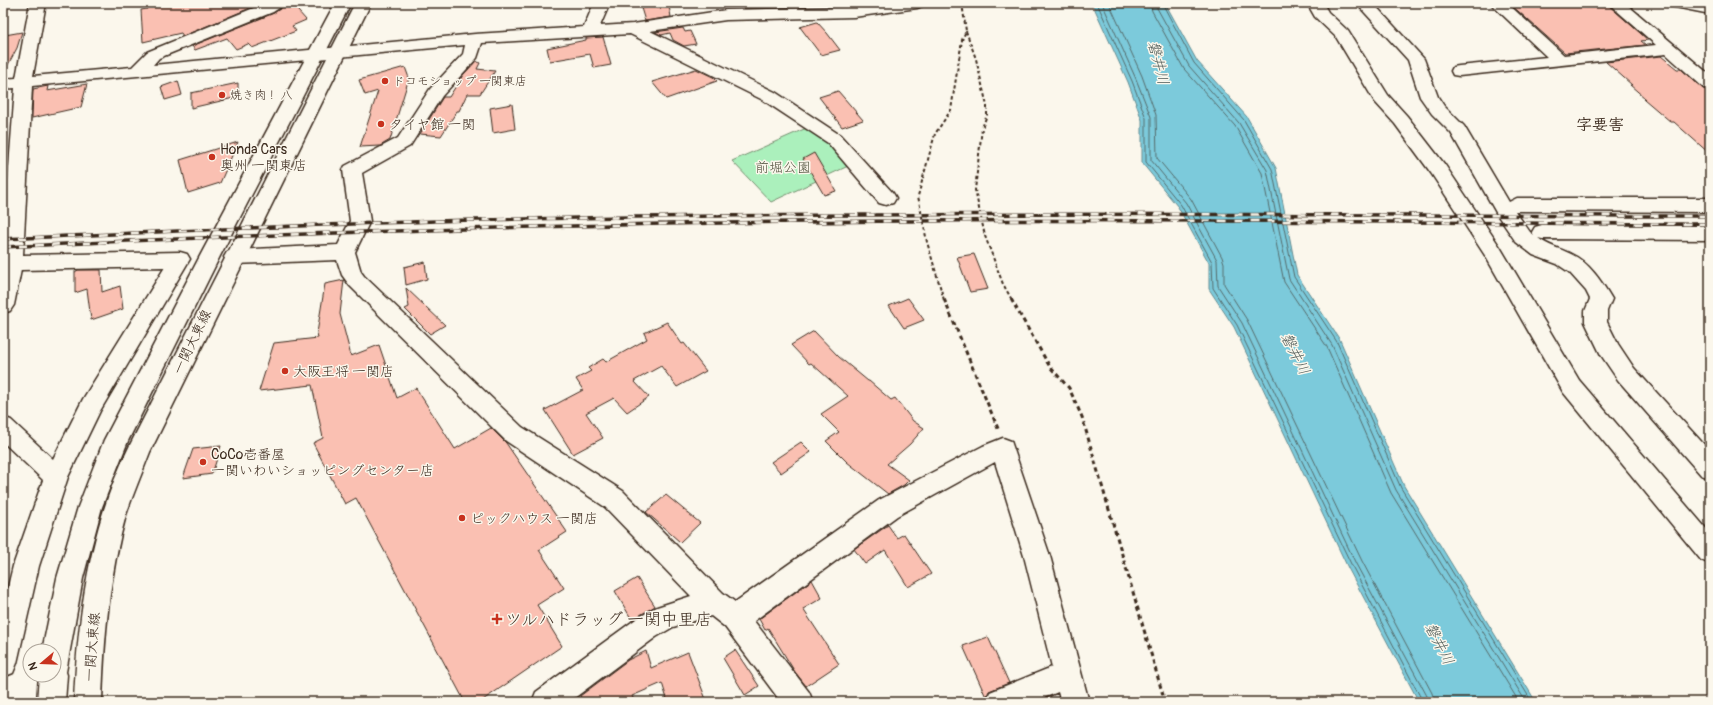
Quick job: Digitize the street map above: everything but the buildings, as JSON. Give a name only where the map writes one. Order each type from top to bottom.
[{"type":"street","points":[[3,305],[24,81],[38,3]]},
{"type":"street","points":[[136,72],[153,55],[267,9],[277,3]]},
{"type":"street","name":"一関大東線","points":[[56,643],[70,578],[90,507],[116,440],[315,54],[343,3]]},
{"type":"street","name":"一関大東線","points":[[88,702],[89,656],[97,593],[115,514],[138,452],[234,257],[363,3]]},
{"type":"street","points":[[590,32],[602,3]]},
{"type":"street","points":[[3,84],[475,39],[632,29],[726,15],[854,12],[917,3]]},
{"type":"street","points":[[1315,3],[1321,14],[1342,34],[1381,98],[1401,120],[1438,169],[1493,252],[1571,386],[1710,552]]},
{"type":"street","points":[[1364,3],[1416,59],[1429,97],[1438,110],[1458,130],[1505,211],[1523,236],[1540,250],[1564,259],[1576,267],[1594,286],[1601,299],[1596,311],[1596,322],[1608,348],[1626,374],[1710,468]]},
{"type":"street","points":[[1498,3],[1561,61]]},
{"type":"street","points":[[1616,3],[1709,83]]},
{"type":"street","points":[[1675,3],[1710,9]]},
{"type":"street","points":[[632,29],[769,96],[834,139],[886,198]]},
{"type":"street","points":[[475,39],[471,55],[436,93],[404,142],[352,170],[360,221],[345,252],[352,274],[357,282],[514,434],[614,499],[714,602],[735,618],[799,702]]},
{"type":"street","points":[[1459,71],[1669,49]]},
{"type":"street","points":[[1517,205],[1710,205]]},
{"type":"street","points":[[1542,232],[1710,232]]},
{"type":"street","points":[[234,257],[345,252]]},
{"type":"street","points":[[3,662],[26,566],[56,478],[91,406],[180,259],[7,263]]},
{"type":"street","points":[[3,427],[56,478]]},
{"type":"street","points":[[735,618],[888,508],[1003,448],[1036,556],[1075,702]]},
{"type":"street","points":[[546,702],[646,628],[667,616],[714,602]]},
{"type":"street","points":[[1000,702],[1068,674]]},
{"type":"street","points":[[52,702],[53,683]]},
{"type":"path","points":[[962,3],[966,31],[973,48],[986,102],[987,114],[983,124],[975,190],[985,236],[1003,284],[1050,367],[1069,388],[1082,417],[1165,702]]},
{"type":"path","points":[[966,31],[962,40],[951,110],[935,134],[918,196],[927,242],[940,290],[985,397],[996,418],[1003,448]]},
{"type":"green space","name":"前堀公園","points":[[820,122],[861,160],[771,202],[732,161]]},
{"type":"water","name":"磐井川","points":[[1092,3],[1165,3],[1197,61],[1247,117],[1276,168],[1297,275],[1340,340],[1404,486],[1536,702],[1419,702],[1348,568],[1234,327],[1209,289],[1209,263],[1178,207],[1142,163],[1142,120],[1128,82]]},
{"type":"railway","points":[[3,239],[239,228],[475,220],[629,217],[1092,214],[1710,216]]},
{"type":"railway","points":[[3,247],[453,229],[790,222],[1105,220],[1710,224]]},
{"type":"place","name":"ドコモショップ 一関東店","points":[[385,81]]},
{"type":"place","name":"焼き肉！ 八","points":[[222,95]]},
{"type":"place","name":"タイヤ館 一関","points":[[381,124]]},
{"type":"place","name":"Honda Cars 奥州 一関東店","points":[[212,157]]},
{"type":"place","name":"大阪王将 一関店","points":[[285,371]]},
{"type":"place","name":"CoCo壱番屋 一関いわいショッピングセンター店","points":[[203,462]]},
{"type":"place","name":"ピックハウス 一関店","points":[[462,518]]},
{"type":"place","name":"ツルハドラッグ 一関中里店","points":[[497,619]]},
{"type":"district","name":"字要害","points":[[1600,125]]}]
